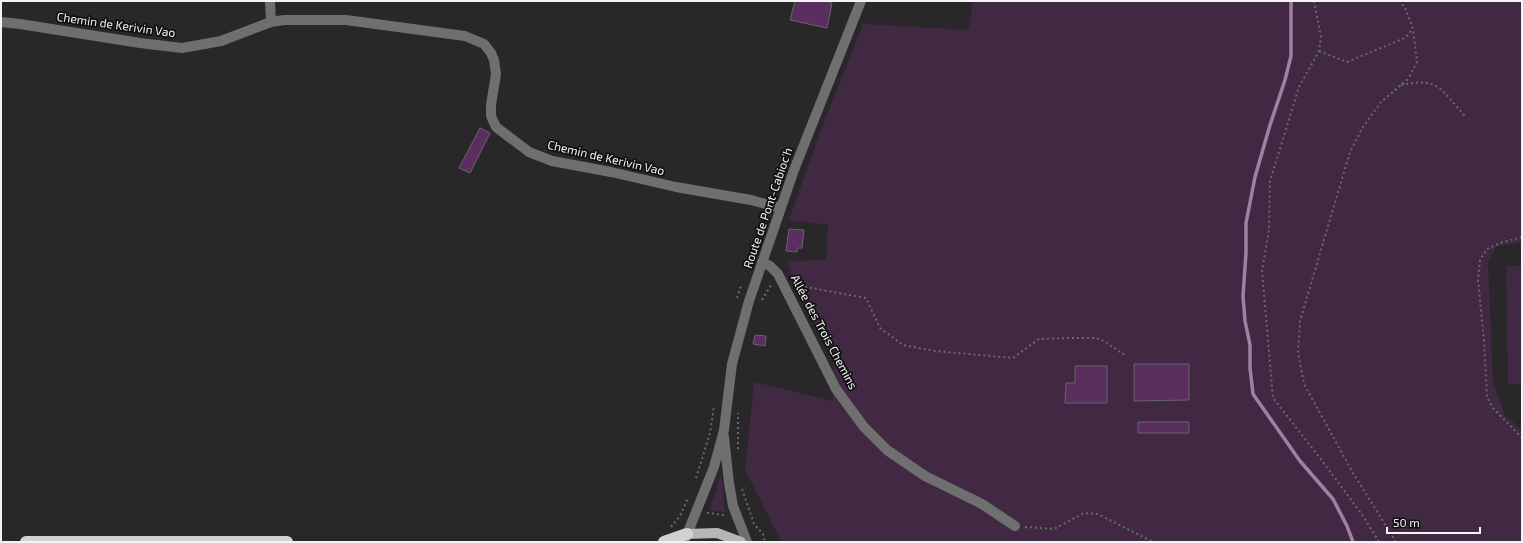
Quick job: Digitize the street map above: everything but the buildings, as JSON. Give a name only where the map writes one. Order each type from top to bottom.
[{"type":"highway","points":[[664,542],[685,538]]},
{"type":"highway","points":[[26,542],[287,542]]},
{"type":"main road","points":[[685,538],[717,533],[740,542]]},
{"type":"street","points":[[270,1],[271,22]]},
{"type":"street","name":"Route de Pont-Cabioc'h","points":[[685,538],[714,468],[724,430],[732,364],[749,301],[780,208],[861,1]]},
{"type":"street","name":"Chemin de Kerivin Vao","points":[[1,22],[182,48],[221,41],[271,22],[284,20],[346,20],[465,36],[484,44],[494,60],[496,74],[491,105],[491,116],[496,127],[529,152],[552,161],[611,172],[676,187],[751,200],[780,208]]},
{"type":"street","name":"Allée des Trois Chemins","points":[[762,262],[770,266],[780,278],[836,389],[864,427],[887,450],[925,476],[982,504],[1015,526]]},
{"type":"street","name":"Route de Pont-Cabioc'h","points":[[724,430],[729,483],[733,506],[747,542]]},
{"type":"path","points":[[1314,1],[1320,37],[1319,50],[1300,87],[1270,181],[1269,230],[1262,271],[1273,398],[1328,468],[1363,516],[1379,542]]},
{"type":"path","points":[[1396,542],[1353,473],[1304,384],[1298,352],[1300,321],[1350,152],[1363,127],[1381,102],[1408,79],[1417,62],[1413,29],[1406,10],[1400,1]]},
{"type":"path","points":[[1319,50],[1347,62],[1405,38],[1413,29]]},
{"type":"path","points":[[1400,86],[1416,82],[1438,87],[1466,117]]},
{"type":"path","points":[[1522,237],[1500,243],[1487,249],[1480,260],[1478,280],[1484,340],[1487,397],[1493,408],[1522,438]]},
{"type":"path","points":[[761,302],[780,278],[866,298],[880,328],[903,345],[935,351],[1014,358],[1039,339],[1096,338],[1104,341],[1126,356]]},
{"type":"path","points":[[738,453],[739,409]]},
{"type":"path","points":[[740,482],[754,524],[763,534],[765,542]]},
{"type":"path","points":[[1015,526],[1054,529],[1084,513],[1098,514],[1152,542]]},
{"type":"path","points":[[680,516],[695,514],[720,514],[754,524]]},
{"type":"shaded area","points":[[973,1],[1522,1],[1522,242],[1496,247],[1488,262],[1493,383],[1505,415],[1522,430],[1522,542],[783,542],[780,539],[745,470],[754,382],[833,401],[833,357],[797,291],[787,261],[826,260],[828,225],[789,220],[822,127],[863,24],[969,30]]},
{"type":"shaded area","points":[[1506,266],[1522,266],[1522,384],[1508,384]]},
{"type":"shaded area","points":[[722,475],[725,512],[710,510]]},
{"type":"waterway","points":[[1291,1],[1291,56],[1255,177],[1246,223],[1246,253],[1243,296],[1245,321],[1250,345],[1250,368],[1253,394],[1300,461],[1333,499],[1347,526],[1353,542]]}]
